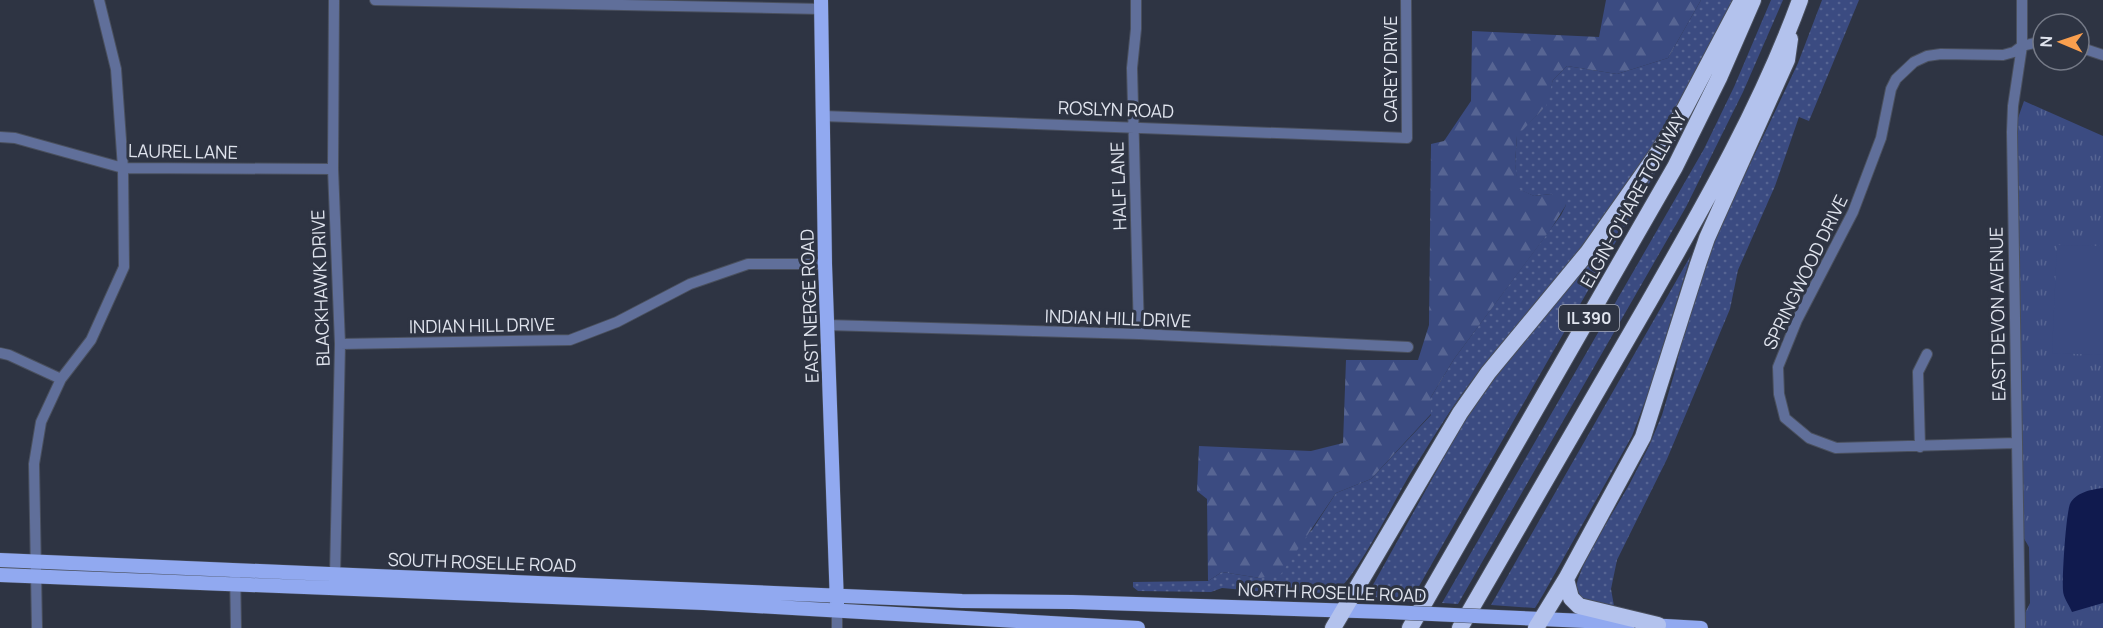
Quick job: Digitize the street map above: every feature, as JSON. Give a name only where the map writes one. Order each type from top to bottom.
[{"type":"highway","points":[[1333,628],[1460,413],[1488,373],[1588,252],[1657,154],[1688,102],[1742,0]]},
{"type":"highway","name":"ELGIN-O'HARE TOLLWAY","points":[[1410,628],[1675,167],[1719,78],[1753,0]]},
{"type":"highway","name":"IL 390","points":[[1460,628],[1688,233],[1735,146],[1800,0]]},
{"type":"highway","points":[[1539,623],[1566,579],[1643,437],[1707,238],[1787,60],[1792,21]]},
{"type":"highway","points":[[1566,579],[1571,598],[1579,606],[1658,625]]},
{"type":"main road","name":"EAST NERGE ROAD","points":[[821,5],[825,264],[837,611]]},
{"type":"main road","name":"SOUTH ROSELLE ROAD","points":[[0,560],[962,602]]},
{"type":"main road","name":"SOUTH ROSELLE ROAD","points":[[0,575],[704,603],[1138,628]]},
{"type":"main road","name":"NORTH ROSELLE ROAD","points":[[962,602],[1072,602],[1343,610],[1497,617],[1539,623],[1701,628]]},
{"type":"street","points":[[37,628],[34,464],[40,422],[61,379],[91,340],[124,267],[123,168],[116,69],[99,0]]},
{"type":"street","name":"BLACKHAWK DRIVE","points":[[333,0],[333,169],[340,344],[334,574]]},
{"type":"street","points":[[375,0],[821,5]]},
{"type":"street","name":"HALF LANE","points":[[1136,0],[1132,68],[1139,334]]},
{"type":"street","name":"CAREY DRIVE","points":[[1406,0],[1407,138]]},
{"type":"street","name":"EAST DEVON AVENUE","points":[[2020,628],[2012,132],[2013,106],[2022,46],[2022,0]]},
{"type":"street","name":"SPRINGWOOD DRIVE","points":[[2016,443],[1836,448],[1809,438],[1785,418],[1779,394],[1778,367],[1797,320],[1853,212],[1881,138],[1891,89],[1896,79],[1914,62],[1927,56],[1941,54],[2003,55],[2031,44]]},
{"type":"street","name":"ROSLYN ROAD","points":[[823,116],[1407,138]]},
{"type":"street","name":"LAUREL LANE","points":[[0,137],[15,138],[123,168],[333,169]]},
{"type":"street","name":"INDIAN HILL DRIVE","points":[[340,344],[570,340],[617,322],[690,284],[748,264],[825,264]]},
{"type":"street","name":"INDIAN HILL DRIVE","points":[[827,325],[1139,334],[1408,347]]},
{"type":"street","points":[[0,353],[61,379]]},
{"type":"street","points":[[1920,447],[1918,372],[1927,354]]},
{"type":"street","points":[[235,569],[236,628]]},
{"type":"street","points":[[837,611],[837,628]]},
{"type":"green space","points":[[1606,0],[1701,0],[1668,58],[1617,74],[1567,66],[1553,80],[1546,106],[1517,136],[1515,164],[1519,189],[1534,196],[1551,194],[1561,197],[1566,205],[1551,229],[1454,359],[1431,397],[1431,414],[1371,479],[1336,493],[1281,574],[1260,578],[1222,572],[1208,581],[1207,499],[1197,491],[1199,446],[1311,451],[1343,443],[1346,360],[1418,360],[1429,325],[1431,144],[1444,141],[1471,101],[1472,31],[1599,37]]},
{"type":"green space","points":[[1701,0],[1733,0],[1665,128],[1571,262],[1462,393],[1412,471],[1364,555],[1343,585],[1335,592],[1288,594],[1222,588],[1211,592],[1138,591],[1133,587],[1133,582],[1208,581],[1222,572],[1260,578],[1312,530],[1336,493],[1371,479],[1431,415],[1431,397],[1454,359],[1561,215],[1566,205],[1551,194],[1534,196],[1518,189],[1515,164],[1517,135],[1543,109],[1553,80],[1567,66],[1617,74],[1668,58]]},
{"type":"green space","points":[[1771,0],[1783,0],[1743,92],[1686,207],[1458,604],[1442,603],[1704,149],[1734,87]]},
{"type":"green space","points":[[1822,0],[1859,0],[1809,121],[1799,117],[1775,186],[1738,270],[1730,309],[1667,459],[1617,560],[1611,589],[1614,606],[1582,599],[1576,587],[1587,556],[1649,446],[1662,415],[1683,335],[1714,240],[1798,63]]},
{"type":"green space","points":[[2024,101],[2103,136],[2103,628],[2026,628],[2025,626],[2025,613],[2030,603],[2029,547],[2023,537],[2017,161],[2018,118]]},
{"type":"green space","points":[[1666,154],[1410,602],[1368,599],[1369,592],[1466,418],[1483,392],[1608,238]]},
{"type":"green space","points":[[2057,245],[2103,246],[2103,355],[2052,353]]},
{"type":"green space","points":[[1691,255],[1650,388],[1632,436],[1544,593],[1535,608],[1491,605]]},
{"type":"shaded area","points":[[2103,488],[2103,603],[2072,612],[2063,590],[2070,504],[2080,494]]}]
